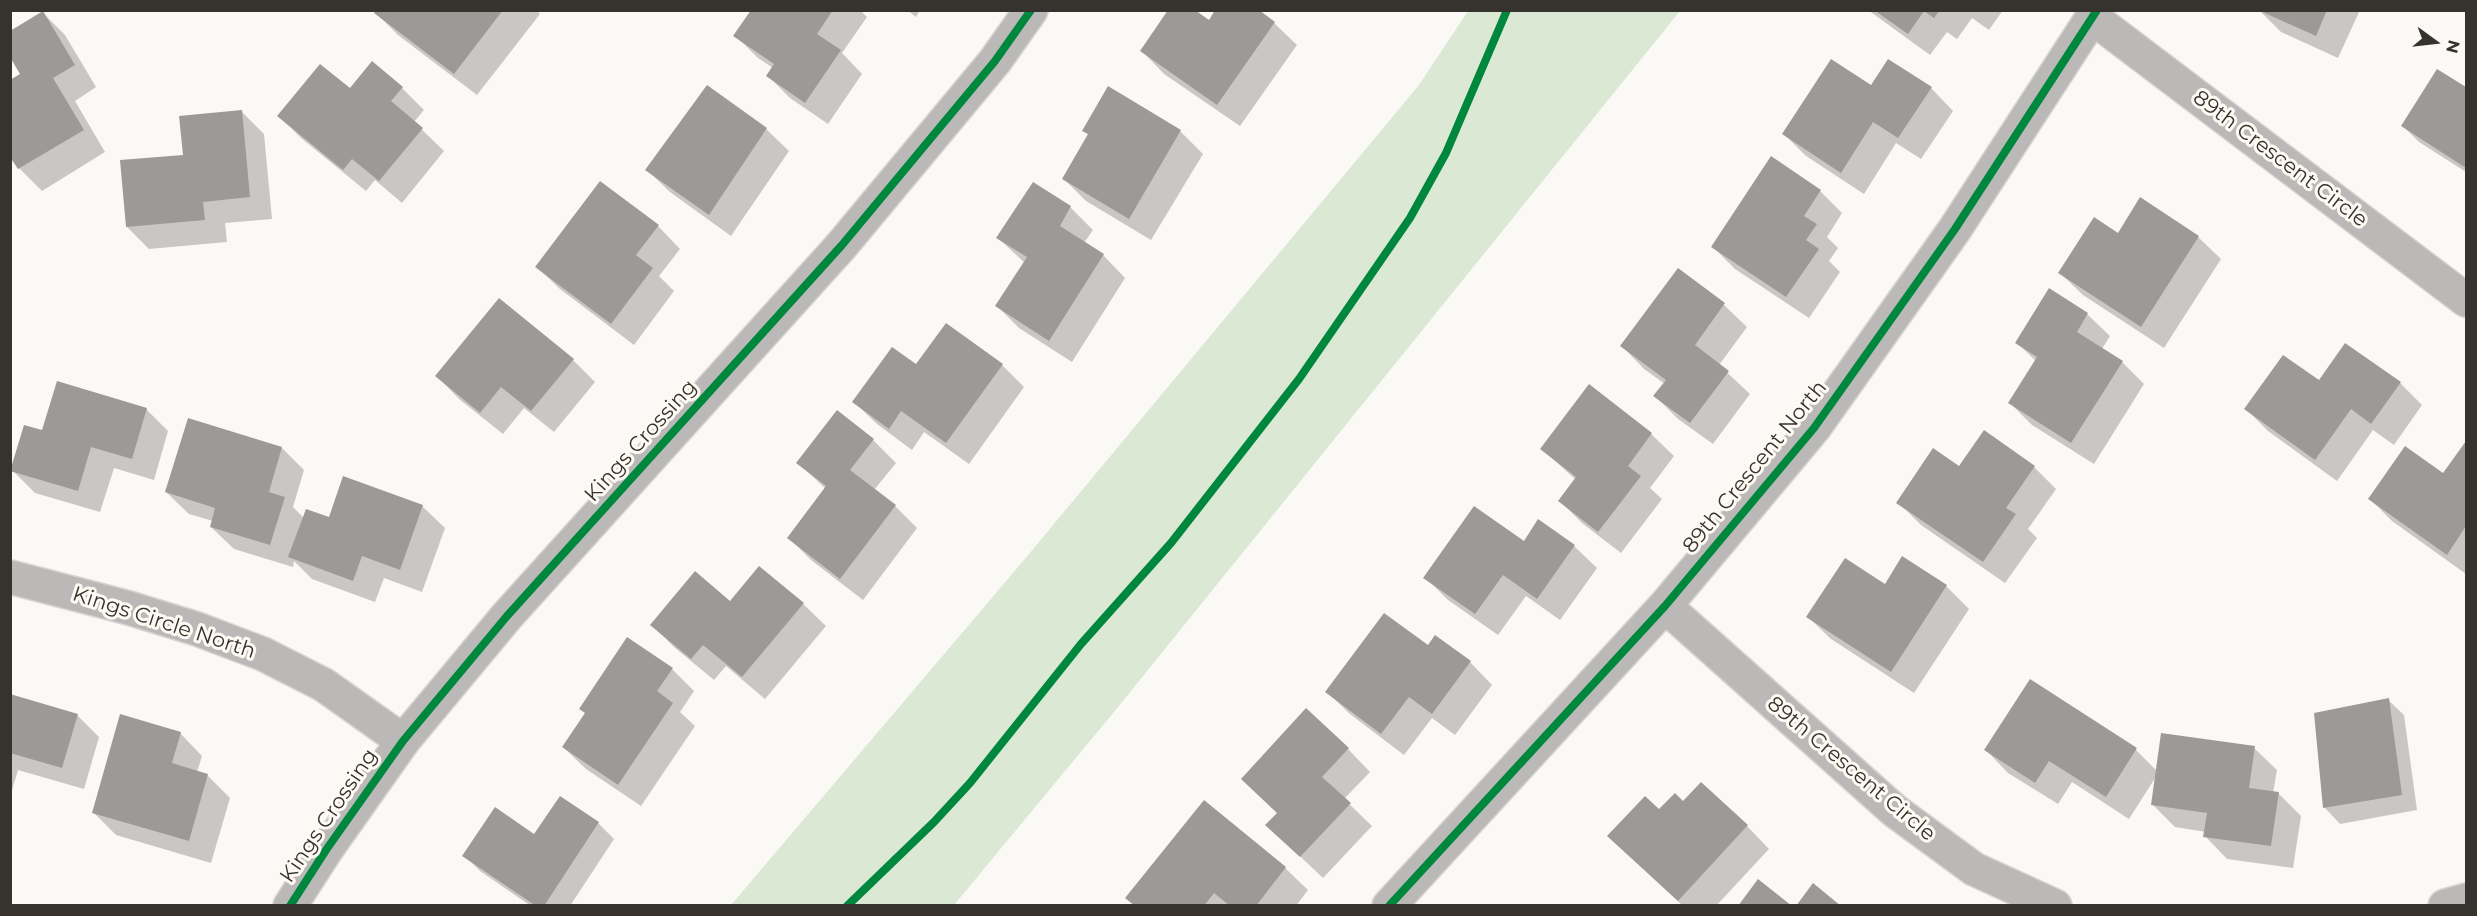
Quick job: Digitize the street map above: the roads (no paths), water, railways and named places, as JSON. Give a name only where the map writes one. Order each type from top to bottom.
[{"type":"street","name":"Kings Crossing","points":[[290,906],[326,850],[403,741],[507,616],[842,245],[995,61],[1031,10]]},
{"type":"street","name":"89th Crescent Circle","points":[[2095,14],[2466,300]]},
{"type":"street","name":"89th Crescent North","points":[[1389,906],[1665,606],[1814,428],[1955,229],[2095,14]]},
{"type":"street","name":"Kings Circle North","points":[[10,577],[129,608],[197,629],[263,654],[324,685],[403,741]]},
{"type":"street","name":"89th Crescent Circle","points":[[1665,606],[1895,811],[1974,869],[2055,906]]},
{"type":"street","points":[[2445,906],[2466,900]]}]
